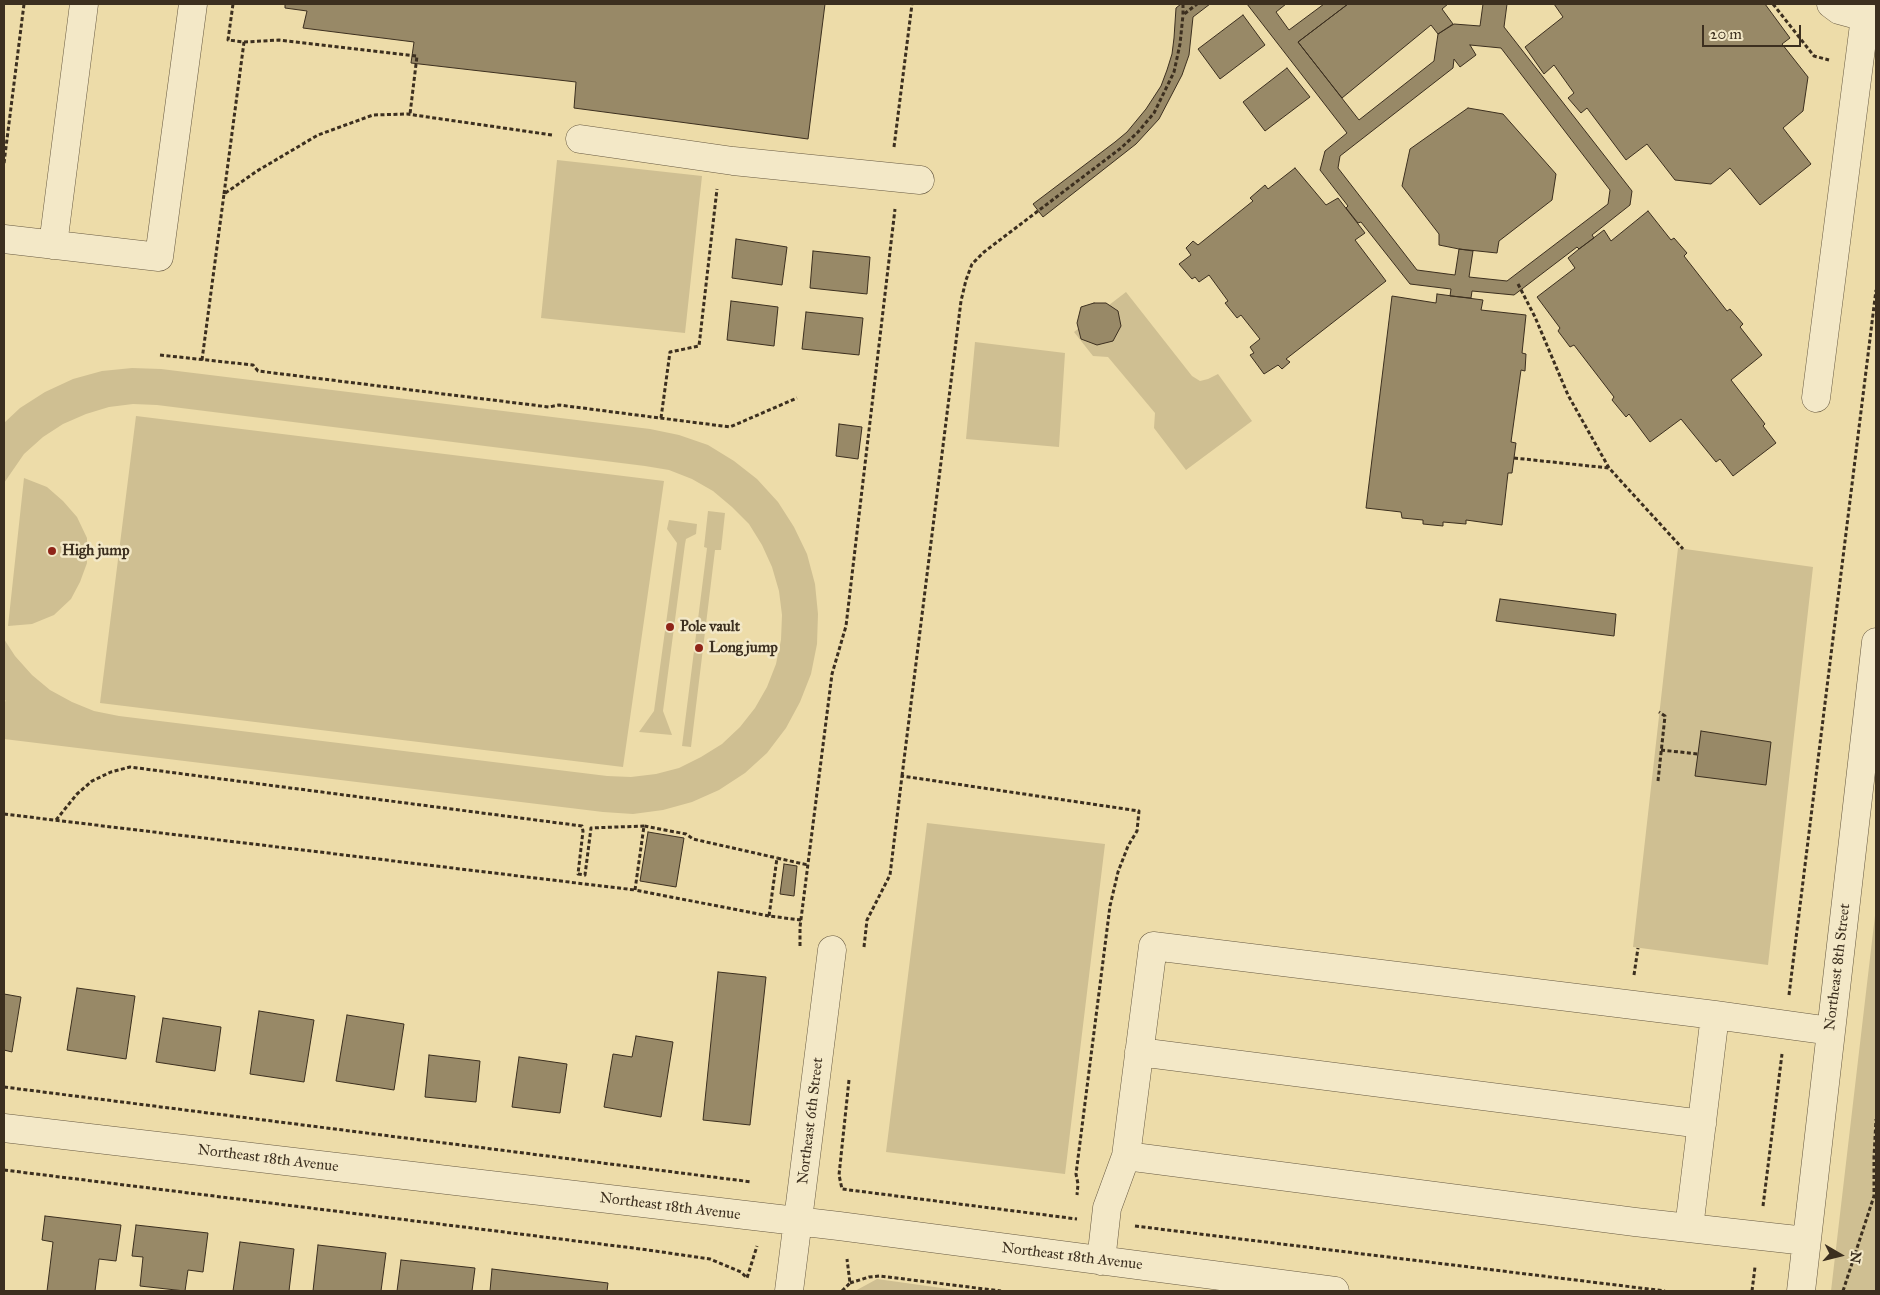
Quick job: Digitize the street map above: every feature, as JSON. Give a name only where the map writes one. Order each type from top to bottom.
[{"type":"street","points":[[53,245],[84,4]]},
{"type":"street","points":[[4,239],[159,257],[193,4]]},
{"type":"street","points":[[1816,398],[1859,68],[1871,18],[1839,10],[1831,4]]},
{"type":"street","points":[[580,139],[720,159],[909,179]]},
{"type":"street","name":"Northeast 8th Street","points":[[1801,1291],[1876,642]]},
{"type":"street","points":[[1101,1261],[1107,1208],[1126,1156],[1152,946],[1831,1031]]},
{"type":"street","name":"Northeast 6th Street","points":[[789,1291],[832,950]]},
{"type":"street","points":[[1689,1228],[1715,1015]]},
{"type":"street","points":[[1139,1052],[1702,1124]]},
{"type":"street","name":"Northeast 18th Avenue","points":[[4,1128],[798,1222],[1335,1291]]},
{"type":"street","points":[[1126,1156],[1689,1228],[1806,1241]]},
{"type":"path","points":[[4,163],[24,4]]},
{"type":"path","points":[[233,4],[228,40],[244,42],[279,40],[417,56],[410,114]]},
{"type":"path","points":[[800,952],[801,920],[832,674],[846,626],[909,179],[892,157],[912,4]]},
{"type":"path","points":[[863,955],[867,920],[890,875],[961,301],[966,280],[972,264],[984,252],[1120,148],[1138,132],[1154,113],[1174,72],[1180,44],[1183,4]]},
{"type":"path","points":[[1183,15],[1196,4]]},
{"type":"path","points":[[1773,4],[1814,56],[1859,68]]},
{"type":"path","points":[[202,360],[244,42]]},
{"type":"path","points":[[224,194],[318,135],[373,114],[410,114],[580,139]]},
{"type":"path","points":[[661,418],[670,352],[698,346],[720,159]]},
{"type":"path","points":[[1518,284],[1536,317],[1568,395],[1609,468],[1683,549]]},
{"type":"path","points":[[1752,1291],[1876,290]]},
{"type":"path","points":[[160,354],[253,365],[258,371],[548,407],[559,405],[730,427],[797,398]]},
{"type":"path","points":[[1514,458],[1609,468]]},
{"type":"path","points":[[1658,781],[1665,716],[1659,712]]},
{"type":"path","points":[[1661,750],[1698,754]]},
{"type":"path","points":[[56,820],[77,794],[92,781],[111,772],[130,767],[582,826],[578,874],[585,875],[591,828],[644,826],[686,834],[693,839],[808,865]]},
{"type":"path","points":[[902,776],[1139,811],[1137,831],[1128,846],[1118,872],[1110,906],[1076,1174],[1078,1184],[1076,1201]]},
{"type":"path","points":[[4,814],[635,890],[769,916],[801,920]]},
{"type":"path","points":[[635,890],[644,826]]},
{"type":"path","points":[[769,916],[777,858]]},
{"type":"path","points":[[849,1079],[839,1175],[842,1189],[1665,1291]]},
{"type":"path","points":[[4,1087],[770,1184],[764,1218],[747,1278],[741,1272],[710,1259],[651,1250],[4,1170]]},
{"type":"path","points":[[1843,1291],[1874,1196],[1876,1119]]},
{"type":"path","points":[[1074,1218],[1075,1210]]},
{"type":"path","points":[[850,1284],[869,1277],[880,1276],[1001,1291]]},
{"type":"shaded area","points":[[557,160],[702,176],[685,333],[541,318]]},
{"type":"shaded area","points":[[1126,292],[1192,376],[1200,381],[1218,374],[1252,421],[1186,470],[1154,428],[1155,413],[1108,357],[1093,356],[1074,332]]},
{"type":"shaded area","points":[[975,342],[1065,353],[1059,447],[966,439]]},
{"type":"shaded area","points":[[132,368],[161,369],[650,429],[679,435],[708,445],[734,461],[757,479],[778,502],[794,527],[807,554],[815,584],[818,614],[817,644],[811,674],[800,702],[786,728],[767,753],[745,773],[719,790],[692,802],[663,810],[633,814],[603,812],[4,739],[4,702],[6,701],[4,699],[4,639],[15,656],[32,675],[50,690],[94,711],[119,716],[607,776],[631,777],[656,774],[679,768],[722,744],[740,727],[755,708],[767,687],[776,664],[781,640],[782,615],[779,591],[772,567],[762,545],[749,524],[713,491],[692,479],[669,470],[157,405],[133,404],[109,407],[63,424],[43,437],[24,454],[4,483],[4,423],[20,408],[45,392],[73,379],[102,371]]},
{"type":"shaded area","points":[[136,416],[664,481],[623,767],[100,703]]},
{"type":"shaded area","name":"High jump","points":[[24,478],[47,487],[77,517],[87,538],[87,563],[71,599],[54,615],[32,624],[8,626]]},
{"type":"shaded area","name":"Long jump","points":[[708,511],[725,513],[721,550],[715,550],[691,747],[682,746],[707,548],[704,547]]},
{"type":"shaded area","name":"Pole vault","points":[[669,520],[697,524],[696,534],[686,539],[685,544],[663,711],[672,735],[639,732],[654,711],[677,543],[667,529]]},
{"type":"shaded area","points":[[1678,548],[1813,567],[1768,965],[1633,947]]},
{"type":"shaded area","points":[[927,823],[1105,844],[1065,1174],[886,1152]]},
{"type":"shaded area","points":[[1876,907],[1876,1291],[1831,1291]]},
{"type":"shaded area","points":[[877,1279],[963,1291],[855,1291]]},
{"type":"building","points":[[285,4],[825,4],[808,139],[574,108],[576,82],[411,63],[414,42],[303,28],[307,11],[285,8]]},
{"type":"building","points":[[1181,4],[1210,4],[1193,17],[1189,55],[1182,75],[1159,119],[1136,144],[1043,217],[1033,204],[1127,132],[1146,109],[1161,86],[1172,54],[1176,8]]},
{"type":"building","points":[[1247,4],[1286,4],[1276,12],[1289,30],[1324,4],[1348,4],[1298,42],[1359,120],[1434,61],[1438,34],[1454,24],[1480,26],[1483,4],[1507,4],[1504,27],[1632,191],[1630,205],[1592,235],[1594,238],[1579,249],[1577,247],[1514,295],[1472,291],[1471,298],[1450,296],[1451,289],[1410,284],[1361,222],[1358,223],[1346,208],[1348,206],[1320,170],[1325,151],[1347,133]],"holes":[[[1470,45],[1501,48],[1610,190],[1608,204],[1507,281],[1469,277],[1473,251],[1459,249],[1455,275],[1417,270],[1338,168],[1340,156],[1453,68],[1454,59],[1460,67],[1476,55]]]},
{"type":"building","points":[[1348,4],[1448,4],[1442,9],[1453,24],[1438,34],[1431,25],[1342,98],[1298,42]]},
{"type":"building","points":[[1554,4],[1765,4],[1790,38],[1782,44],[1808,77],[1803,111],[1783,128],[1811,164],[1760,205],[1730,168],[1711,184],[1675,180],[1647,144],[1626,160],[1587,108],[1581,113],[1568,98],[1574,93],[1554,65],[1544,74],[1525,47],[1563,17]]},
{"type":"building","points":[[1243,15],[1265,45],[1220,79],[1198,49]]},
{"type":"building","points":[[1287,68],[1310,97],[1265,131],[1243,102]]},
{"type":"building","points":[[1468,108],[1503,114],[1556,174],[1552,200],[1499,241],[1497,253],[1439,245],[1439,234],[1402,186],[1410,149]]},
{"type":"building","points":[[1295,168],[1326,205],[1338,198],[1365,233],[1355,240],[1386,281],[1286,359],[1290,362],[1282,369],[1278,365],[1264,374],[1250,355],[1254,353],[1250,347],[1260,339],[1241,315],[1237,318],[1225,303],[1228,301],[1209,275],[1199,282],[1195,277],[1192,279],[1179,264],[1191,255],[1186,248],[1193,241],[1198,245],[1253,201],[1250,198],[1265,185],[1268,189]]},
{"type":"building","points":[[1648,211],[1671,240],[1674,238],[1687,253],[1684,256],[1727,311],[1730,309],[1743,324],[1740,327],[1762,355],[1731,380],[1765,424],[1763,426],[1776,443],[1733,476],[1720,459],[1716,462],[1681,419],[1650,442],[1629,414],[1626,417],[1612,400],[1614,397],[1574,345],[1570,347],[1558,331],[1560,328],[1537,297],[1575,268],[1568,258],[1579,249],[1604,230],[1611,241]]},
{"type":"building","points":[[736,239],[787,247],[782,285],[732,278]]},
{"type":"building","points":[[813,251],[870,257],[867,294],[810,288]]},
{"type":"building","points":[[1437,294],[1483,300],[1481,310],[1526,315],[1522,353],[1526,354],[1525,371],[1521,370],[1511,442],[1516,443],[1512,473],[1508,473],[1502,525],[1466,520],[1466,524],[1443,522],[1443,526],[1423,524],[1423,520],[1402,518],[1401,512],[1366,508],[1392,296],[1436,303]]},
{"type":"building","points":[[731,301],[778,307],[774,346],[727,340]]},
{"type":"building","points":[[1094,303],[1106,303],[1118,311],[1121,326],[1113,341],[1097,345],[1081,339],[1077,323],[1081,307]]},
{"type":"building","points":[[806,312],[863,318],[859,355],[802,349]]},
{"type":"building","points":[[839,424],[862,427],[858,459],[836,456]]},
{"type":"building","points":[[1500,599],[1616,614],[1614,636],[1496,621]]},
{"type":"building","points":[[1701,731],[1771,742],[1766,785],[1695,776]]},
{"type":"building","points":[[648,832],[684,838],[676,887],[640,881]]},
{"type":"building","points":[[784,864],[797,866],[794,896],[780,894]]},
{"type":"building","points":[[718,972],[766,977],[750,1125],[703,1120]]},
{"type":"building","points":[[77,988],[135,996],[126,1059],[67,1050]]},
{"type":"building","points":[[4,994],[21,997],[12,1052],[4,1050]]},
{"type":"building","points":[[259,1011],[314,1020],[304,1082],[250,1074]]},
{"type":"building","points":[[347,1015],[404,1024],[394,1090],[336,1081]]},
{"type":"building","points":[[163,1018],[221,1027],[215,1071],[156,1062]]},
{"type":"building","points":[[636,1036],[673,1042],[661,1117],[604,1107],[613,1054],[632,1057]]},
{"type":"building","points":[[429,1055],[480,1061],[476,1102],[425,1097]]},
{"type":"building","points":[[519,1057],[567,1064],[560,1113],[512,1107]]},
{"type":"building","points":[[45,1216],[121,1225],[116,1261],[99,1259],[95,1291],[47,1291],[53,1242],[42,1240]]},
{"type":"building","points":[[136,1225],[208,1233],[203,1272],[188,1270],[185,1291],[140,1286],[143,1257],[132,1256]]},
{"type":"building","points":[[240,1242],[294,1249],[289,1291],[233,1291]]},
{"type":"building","points":[[318,1245],[386,1253],[381,1291],[313,1291]]},
{"type":"building","points":[[401,1260],[475,1268],[472,1291],[397,1291]]},
{"type":"building","points":[[492,1269],[608,1283],[607,1291],[490,1291]]},
{"type":"place","name":"High jump","points":[[52,551]]},
{"type":"place","name":"Pole vault","points":[[670,627]]},
{"type":"place","name":"Long jump","points":[[699,648]]}]
